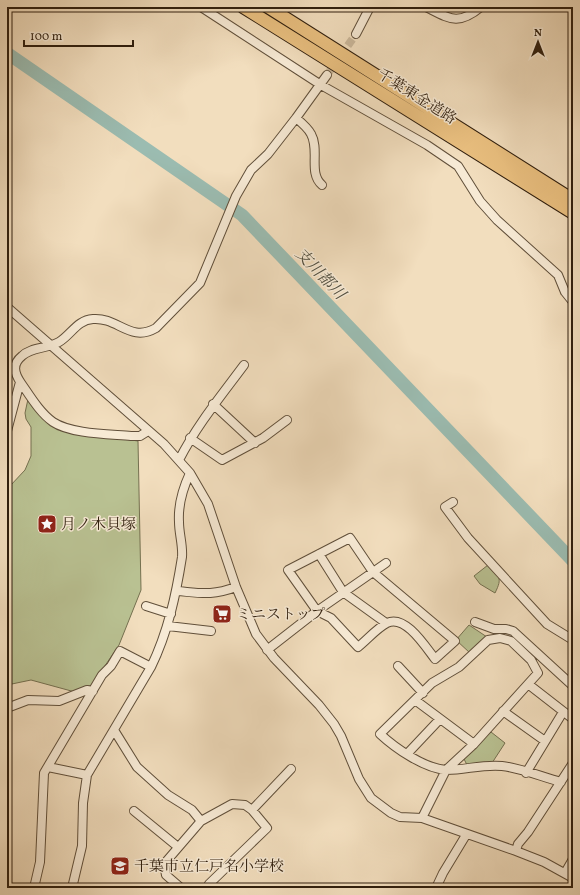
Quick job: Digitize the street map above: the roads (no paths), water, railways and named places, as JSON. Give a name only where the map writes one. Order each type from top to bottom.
[{"type":"highway","name":"千葉東金道路","points":[[243,7],[573,213]]},
{"type":"highway","points":[[268,7],[387,81]]},
{"type":"highway","points":[[282,7],[352,52],[387,81]]},
{"type":"highway","name":"千葉東金道路","points":[[387,81],[573,200]]},
{"type":"street","points":[[200,7],[321,85],[427,146],[458,166],[480,201],[493,215],[558,274],[565,292],[573,302]]},
{"type":"street","points":[[356,34],[370,7]]},
{"type":"street","points":[[426,7],[457,20],[472,14],[480,7]]},
{"type":"street","points":[[148,431],[140,436],[131,436],[64,428],[52,421],[43,413],[11,369],[22,355],[59,342],[84,321],[103,319],[140,333],[149,332],[156,328],[200,283],[236,196],[252,170],[296,118],[327,75]]},
{"type":"street","points":[[296,118],[312,135],[316,156],[316,177],[322,185]]},
{"type":"street","points":[[7,307],[148,431],[179,460],[190,473],[208,504],[236,587],[256,634],[267,650],[319,705],[334,724],[341,736],[359,779],[371,798],[400,817],[422,818],[466,835],[516,851],[544,862],[573,878]]},
{"type":"street","points":[[179,460],[190,438],[213,404],[244,365]]},
{"type":"street","points":[[7,431],[20,382]]},
{"type":"street","points":[[213,404],[255,443]]},
{"type":"street","points":[[190,438],[222,460],[255,443],[287,420]]},
{"type":"street","points":[[72,888],[82,846],[83,803],[87,775],[151,667],[168,626],[177,591],[183,549],[178,522],[182,490],[190,473]]},
{"type":"street","points":[[453,502],[445,507],[468,538],[547,624],[573,640]]},
{"type":"street","points":[[350,538],[373,572],[454,641],[435,658],[406,625],[398,621],[386,623],[358,647],[331,618],[317,611],[288,570],[319,554],[350,538]]},
{"type":"street","points":[[319,554],[343,592],[386,623]]},
{"type":"street","points":[[267,650],[317,611],[386,563]]},
{"type":"street","points":[[177,591],[210,594],[236,587]]},
{"type":"street","points":[[146,606],[171,614]]},
{"type":"street","points":[[475,622],[494,629],[506,629],[513,631],[573,686]]},
{"type":"street","points":[[168,626],[211,631]]},
{"type":"street","points":[[422,818],[446,770],[474,744],[538,674],[531,660],[511,641],[500,638],[488,640],[459,667],[432,683],[380,734],[407,754],[435,768],[446,770],[483,766],[503,766],[561,782]]},
{"type":"street","points":[[34,888],[40,862],[44,773],[102,675],[111,666],[120,651],[151,667]]},
{"type":"street","points":[[398,666],[423,693]]},
{"type":"street","points":[[528,684],[573,719]]},
{"type":"street","points":[[7,708],[28,700],[59,701],[87,690],[93,691]]},
{"type":"street","points":[[415,700],[474,744]]},
{"type":"street","points":[[503,711],[545,741]]},
{"type":"street","points":[[526,772],[563,712]]},
{"type":"street","points":[[407,754],[440,719]]},
{"type":"street","points":[[114,730],[137,767],[168,795],[192,810],[201,821]]},
{"type":"street","points":[[516,851],[518,844],[573,763]]},
{"type":"street","points":[[48,767],[87,775]]},
{"type":"street","points":[[252,810],[291,769]]},
{"type":"street","points":[[181,888],[166,875],[164,864],[201,821],[232,804],[245,805],[252,810],[266,828],[209,884]]},
{"type":"street","points":[[134,812],[178,847]]},
{"type":"street","points":[[436,888],[443,872],[466,835]]},
{"type":"street","points":[[565,873],[573,860]]},
{"type":"waterway","name":"支川都川","points":[[7,53],[242,215],[573,561]]},
{"type":"tunnel","points":[[327,75],[356,34]]},
{"type":"place","name":"月ノ木貝塚","points":[[47,524]]},
{"type":"place","name":"ミニストップ","points":[[222,614]]},
{"type":"place","name":"千葉市立仁戸名小学校","points":[[120,866]]}]
